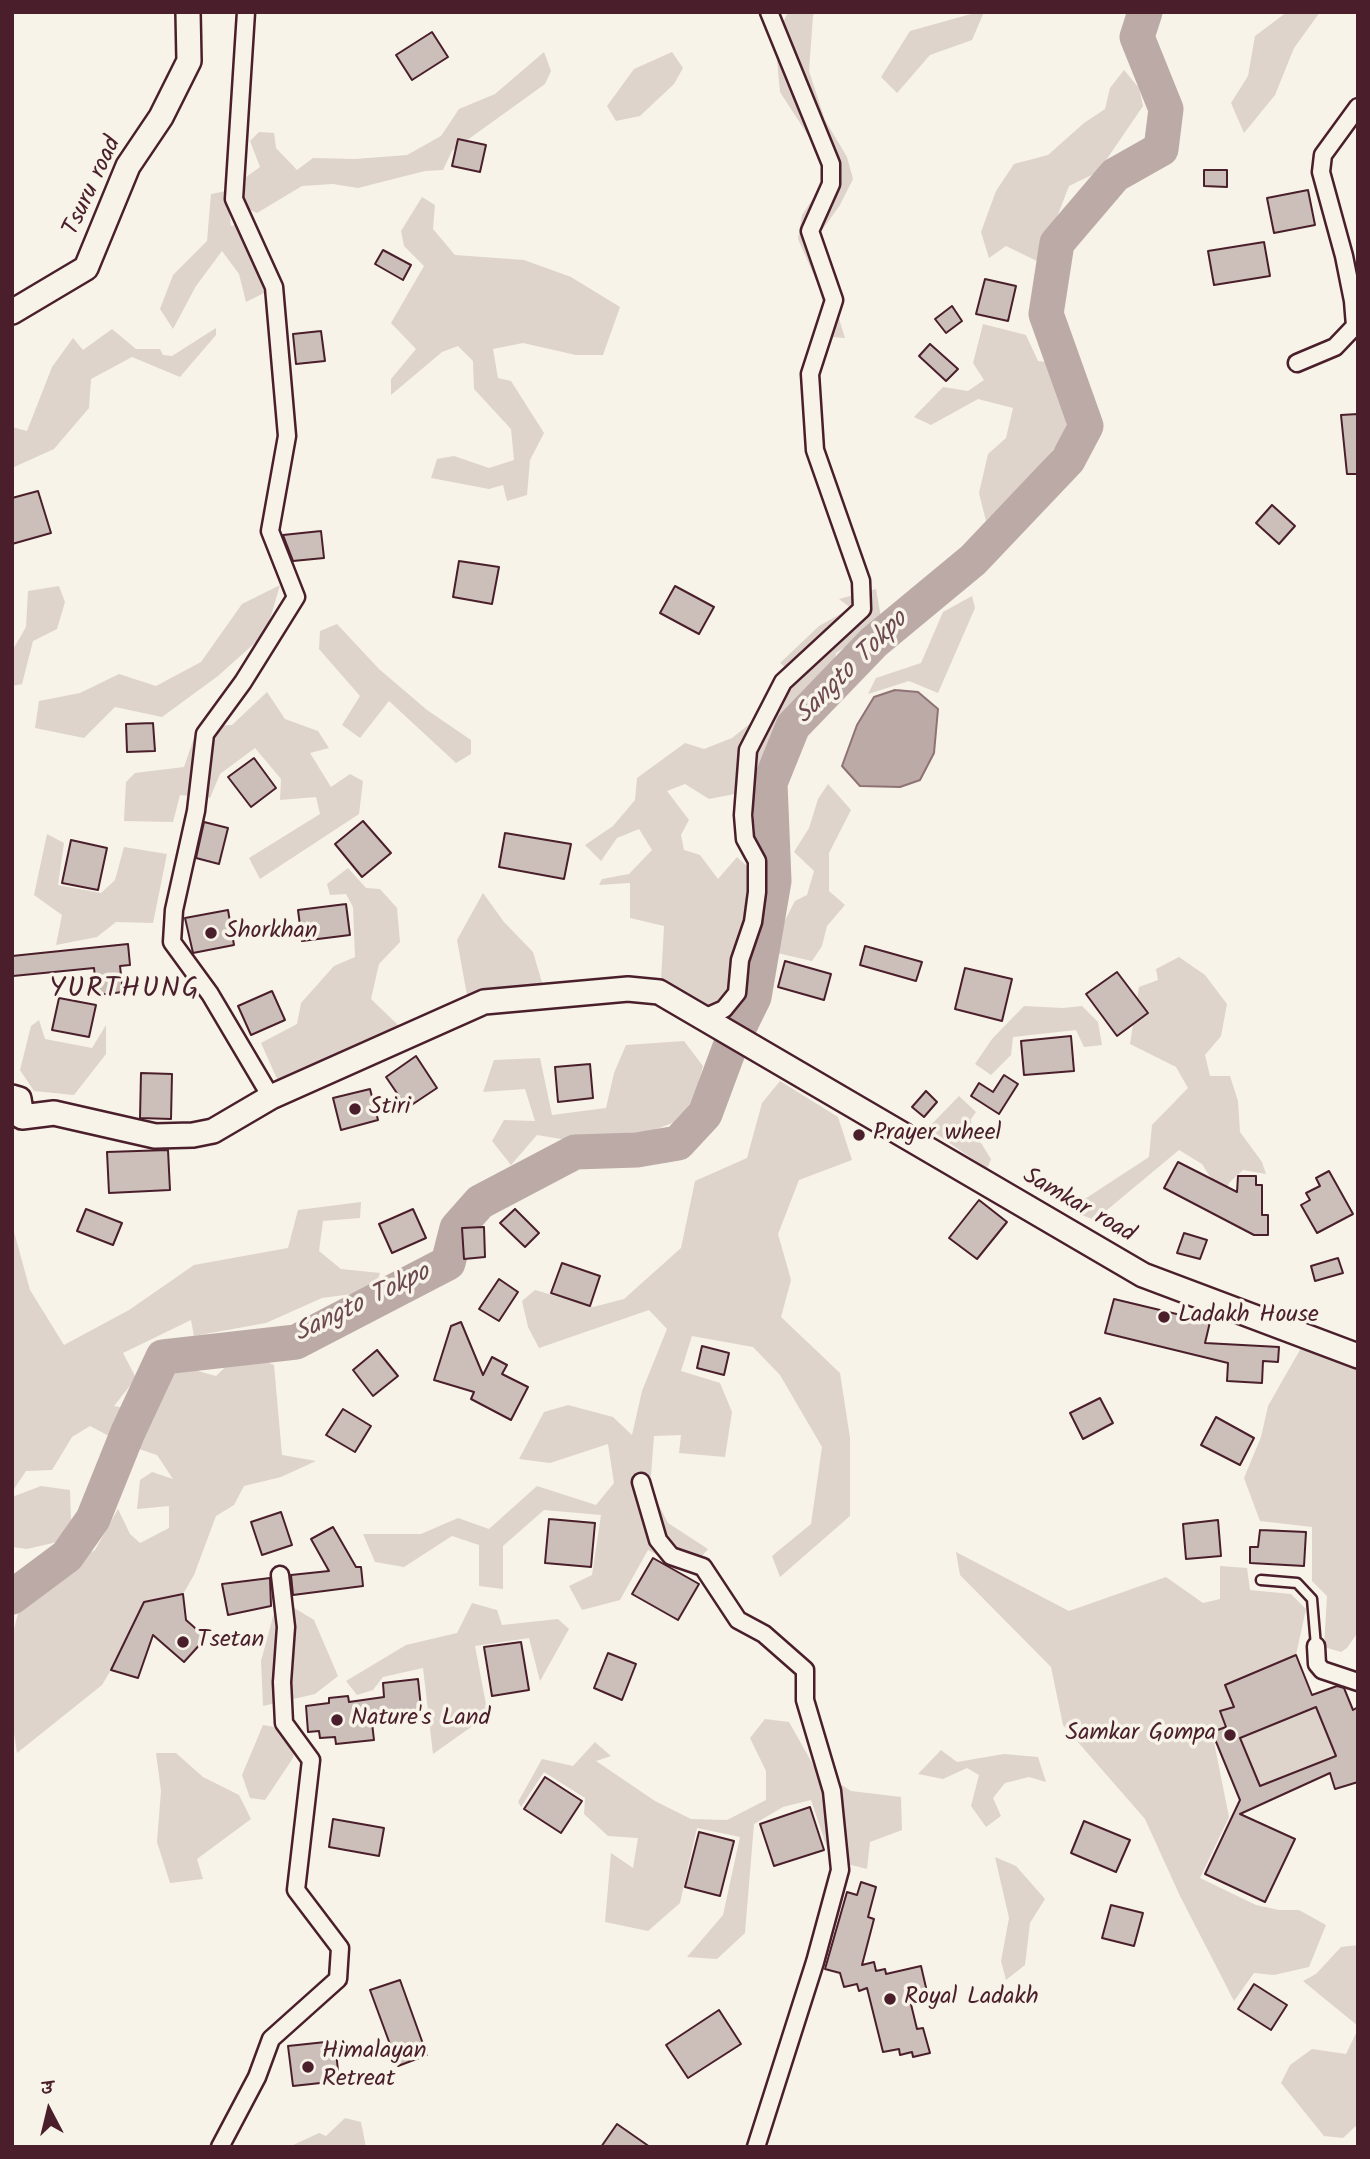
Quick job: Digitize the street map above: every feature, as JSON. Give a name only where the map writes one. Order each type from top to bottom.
[{"type":"street","name":"Tsuru road","points":[[12,312],[86,268],[128,166],[161,117],[190,61],[188,12]]},
{"type":"street","points":[[246,12],[234,199],[274,287],[287,436],[270,531],[296,597],[243,682],[205,734],[196,811],[174,910],[172,942],[210,994],[271,1097]]},
{"type":"street","points":[[712,1023],[737,993],[740,960],[752,922],[757,892],[757,861],[745,839],[743,815],[748,750],[783,682],[862,610],[861,581],[814,450],[810,374],[834,300],[810,231],[831,184],[831,164],[769,12]]},
{"type":"street","points":[[1297,363],[1335,347],[1355,326],[1344,256],[1321,172],[1323,155],[1358,107]]},
{"type":"street","name":"Samkar road","points":[[15,1116],[54,1113],[155,1136],[193,1135],[213,1131],[271,1097],[484,1002],[628,989],[659,992],[1143,1275],[1358,1356]]},
{"type":"street","points":[[641,1482],[659,1540],[671,1556],[703,1567],[738,1620],[764,1634],[804,1670],[805,1700],[832,1791],[840,1870],[815,1962],[756,2147]]},
{"type":"street","points":[[220,2147],[257,2077],[271,2039],[338,1979],[340,1948],[296,1890],[311,1760],[285,1723],[282,1682],[286,1627],[280,1575]]},
{"type":"street","points":[[1316,1646],[1317,1664],[1322,1670],[1358,1682]]},
{"type":"lane","points":[[1261,1580],[1297,1583],[1312,1599],[1316,1646]]},
{"type":"shaded area","points":[[788,12],[815,12],[809,71],[825,120],[847,157],[853,179],[840,205],[815,240],[845,338],[832,337],[818,285],[798,239],[802,215],[826,179],[822,157],[780,92],[775,39]]},
{"type":"shaded area","points":[[984,12],[972,40],[930,55],[897,93],[881,77],[910,31]]},
{"type":"shaded area","points":[[1287,12],[1320,12],[1294,48],[1275,95],[1244,133],[1231,103],[1248,76],[1255,36]]},
{"type":"shaded area","points":[[544,52],[551,71],[545,84],[452,151],[443,170],[425,171],[358,188],[333,184],[302,186],[257,213],[243,207],[246,177],[260,167],[250,141],[259,132],[274,133],[276,148],[297,170],[313,158],[355,159],[407,155],[441,136],[459,109],[495,94]]},
{"type":"shaded area","points":[[672,52],[683,68],[674,84],[640,116],[616,121],[607,106],[634,69]]},
{"type":"shaded area","points":[[1124,70],[1139,88],[1143,106],[1098,172],[1069,186],[1043,264],[1006,246],[989,258],[981,232],[996,191],[1014,164],[1048,155],[1084,123],[1105,109],[1110,88]]},
{"type":"shaded area","points":[[227,191],[231,226],[241,224],[263,275],[264,293],[246,302],[239,274],[222,251],[196,286],[173,329],[160,309],[173,275],[207,241],[211,194]]},
{"type":"shaded area","points":[[422,197],[435,205],[433,229],[455,255],[524,260],[571,277],[620,307],[603,355],[576,355],[523,343],[493,349],[498,378],[511,381],[544,433],[530,460],[527,495],[507,501],[503,485],[489,489],[431,478],[437,459],[454,456],[489,468],[514,460],[511,429],[474,389],[473,361],[458,346],[442,352],[391,395],[391,379],[416,349],[391,323],[424,266],[404,246],[401,231]]},
{"type":"shaded area","points":[[983,324],[1026,335],[1038,361],[1054,363],[1068,410],[1069,431],[986,521],[979,493],[988,454],[1006,438],[1013,408],[978,399],[931,425],[914,417],[943,387],[968,391],[984,380],[973,363]]},
{"type":"shaded area","points":[[216,328],[216,335],[180,377],[132,357],[91,379],[89,408],[54,449],[12,468],[12,427],[27,431],[52,367],[73,338],[83,350],[112,329],[136,349],[160,349],[163,355],[172,356]]},
{"type":"shaded area","points":[[280,585],[266,633],[218,676],[162,717],[115,707],[84,738],[35,728],[39,701],[80,693],[119,674],[156,686],[201,662],[242,604]]},
{"type":"shaded area","points":[[59,586],[65,602],[57,629],[33,641],[22,684],[12,686],[12,651],[26,627],[28,591]]},
{"type":"shaded area","points":[[876,589],[882,623],[836,653],[833,669],[790,710],[766,752],[755,790],[709,799],[685,784],[667,791],[689,820],[681,835],[684,850],[700,855],[718,879],[737,857],[748,867],[750,899],[736,953],[733,1009],[710,1009],[661,981],[664,926],[630,918],[630,883],[599,885],[602,879],[629,874],[652,850],[639,829],[617,838],[601,861],[585,845],[613,826],[635,800],[637,778],[685,743],[704,749],[732,738],[766,711],[792,673],[780,663],[819,626],[851,608],[839,599]]},
{"type":"shaded area","points":[[972,596],[975,608],[938,693],[909,681],[868,694],[876,678],[921,663],[943,612]]},
{"type":"shaded area","points":[[337,624],[379,669],[427,710],[471,740],[471,754],[456,763],[389,701],[360,738],[342,725],[360,696],[319,649],[320,631]]},
{"type":"shaded area","points":[[895,690],[918,692],[938,709],[934,753],[920,780],[900,787],[860,786],[842,766],[857,725],[874,697]]},
{"type":"shaded area","points":[[267,692],[285,719],[318,731],[329,748],[310,753],[331,787],[350,774],[363,781],[359,814],[260,879],[249,858],[320,814],[316,797],[280,800],[281,779],[255,748],[220,774],[210,798],[180,795],[173,822],[124,821],[126,782],[135,773],[184,767],[198,726],[232,725]]},
{"type":"shaded area","points":[[828,784],[851,810],[829,853],[829,891],[845,905],[827,926],[822,946],[812,961],[777,953],[782,926],[795,901],[807,895],[814,871],[794,852],[809,828],[818,799]]},
{"type":"shaded area","points":[[47,834],[64,843],[58,885],[101,893],[115,880],[124,847],[167,854],[153,923],[116,922],[97,937],[56,945],[62,915],[34,895]]},
{"type":"shaded area","points":[[348,868],[366,888],[380,889],[397,908],[400,942],[379,964],[371,999],[399,1026],[278,1081],[261,1043],[297,1024],[301,1003],[334,966],[355,957],[353,907],[346,894],[330,895],[327,884]]},
{"type":"shaded area","points":[[483,893],[504,922],[533,952],[543,986],[522,986],[467,995],[457,940]]},
{"type":"shaded area","points":[[1179,957],[1205,975],[1227,1004],[1221,1036],[1205,1055],[1210,1076],[1230,1076],[1238,1101],[1240,1132],[1262,1162],[1266,1174],[1243,1170],[1229,1183],[1223,1208],[1216,1186],[1202,1164],[1179,1150],[1095,1220],[1068,1210],[1149,1157],[1152,1125],[1188,1088],[1176,1067],[1130,1044],[1139,987],[1158,980],[1156,969]]},
{"type":"shaded area","points":[[1024,1006],[1082,1006],[1098,1022],[1102,1045],[1084,1047],[1076,1030],[1013,1037],[1011,1055],[991,1075],[975,1064],[992,1039]]},
{"type":"shaded area","points":[[39,1020],[45,1039],[92,1048],[106,1025],[106,1054],[74,1095],[34,1091],[20,1070],[31,1026]]},
{"type":"shaded area","points":[[684,1041],[703,1066],[690,1116],[639,1136],[598,1145],[537,1135],[511,1165],[492,1141],[504,1120],[535,1121],[525,1089],[483,1092],[494,1060],[540,1058],[552,1115],[606,1108],[614,1073],[626,1045]]},
{"type":"shaded area","points":[[780,1081],[838,1117],[852,1160],[799,1180],[778,1234],[791,1280],[781,1317],[840,1373],[850,1438],[850,1516],[780,1577],[772,1556],[811,1524],[822,1447],[780,1375],[753,1347],[692,1336],[681,1371],[720,1383],[732,1412],[725,1457],[679,1453],[681,1435],[654,1436],[650,1488],[668,1523],[708,1549],[688,1572],[648,1550],[620,1600],[582,1610],[569,1586],[592,1575],[601,1515],[544,1510],[503,1546],[503,1589],[479,1586],[479,1545],[452,1536],[404,1567],[375,1562],[363,1534],[421,1534],[458,1518],[489,1529],[537,1486],[596,1505],[614,1483],[608,1444],[550,1463],[519,1459],[544,1412],[568,1405],[613,1417],[632,1435],[642,1391],[667,1329],[649,1310],[539,1348],[528,1327],[522,1301],[535,1290],[593,1307],[624,1299],[681,1248],[695,1181],[747,1158],[762,1103]]},
{"type":"shaded area","points":[[959,1096],[976,1112],[971,1119],[972,1136],[981,1143],[991,1159],[987,1169],[928,1128]]},
{"type":"shaded area","points":[[361,1202],[360,1218],[323,1221],[319,1251],[341,1269],[380,1273],[374,1291],[322,1298],[266,1323],[194,1336],[191,1320],[123,1353],[136,1378],[114,1406],[124,1408],[109,1436],[90,1426],[72,1437],[52,1470],[26,1471],[12,1492],[13,1228],[30,1290],[64,1345],[129,1310],[194,1265],[288,1248],[298,1210]]},
{"type":"shaded area","points":[[1301,1348],[1358,1370],[1358,1632],[1341,1652],[1324,1647],[1327,1596],[1312,1581],[1312,1527],[1260,1521],[1244,1478],[1261,1437],[1268,1406]]},
{"type":"shaded area","points":[[241,1352],[274,1365],[282,1455],[316,1461],[281,1477],[244,1486],[234,1505],[216,1516],[194,1575],[183,1594],[144,1602],[102,1685],[17,1753],[12,1720],[12,1637],[19,1609],[62,1570],[95,1550],[118,1509],[130,1534],[140,1543],[169,1528],[169,1506],[137,1509],[140,1480],[152,1472],[173,1479],[157,1455],[136,1448],[157,1390],[176,1365],[216,1376]]},
{"type":"shaded area","points":[[41,1486],[70,1490],[71,1521],[57,1542],[27,1549],[12,1547],[12,1497]]},
{"type":"shaded area","points":[[956,1552],[1069,1611],[1166,1577],[1203,1603],[1220,1599],[1220,1566],[1247,1568],[1250,1590],[1291,1594],[1306,1609],[1296,1655],[1225,1685],[1234,1707],[1220,1711],[1226,1727],[1212,1732],[1229,1817],[1200,1878],[1256,1905],[1279,1910],[1299,1910],[1326,1925],[1309,1967],[1274,1975],[1254,1973],[1234,2001],[1180,1896],[1145,1819],[1063,1725],[1051,1667],[960,1575]]},
{"type":"shaded area","points":[[278,1598],[314,1620],[338,1676],[315,1694],[263,1706],[261,1661]]},
{"type":"shaded area","points":[[472,1603],[497,1610],[502,1625],[558,1619],[569,1629],[540,1681],[529,1638],[475,1646],[488,1715],[433,1754],[423,1668],[383,1677],[373,1690],[357,1695],[346,1681],[406,1645],[457,1633]]},
{"type":"shaded area","points":[[1316,1706],[1336,1756],[1260,1786],[1240,1738]]},
{"type":"shaded area","points":[[765,1719],[789,1722],[815,1768],[851,1791],[901,1797],[902,1830],[870,1842],[867,1869],[831,1860],[811,1800],[783,1807],[754,1824],[745,1933],[717,1959],[687,1957],[723,1915],[740,1837],[697,1828],[680,1903],[648,1931],[605,1922],[611,1853],[633,1868],[638,1838],[608,1836],[584,1814],[585,1798],[544,1772],[521,1807],[518,1802],[542,1759],[573,1766],[595,1742],[611,1756],[596,1761],[655,1801],[691,1819],[727,1820],[766,1800],[766,1771],[750,1738]]},
{"type":"shaded area","points":[[263,1725],[298,1731],[293,1758],[265,1800],[250,1798],[242,1775]]},
{"type":"shaded area","points":[[941,1750],[957,1762],[1004,1754],[1038,1757],[1046,1782],[1029,1777],[1005,1783],[993,1798],[1001,1816],[986,1827],[971,1806],[979,1775],[967,1768],[943,1779],[918,1774]]},
{"type":"shaded area","points":[[156,1753],[176,1753],[203,1777],[239,1795],[251,1819],[197,1859],[203,1879],[170,1883],[157,1842],[161,1791]]},
{"type":"shaded area","points":[[995,1857],[1016,1866],[1045,1899],[1030,1923],[1025,1965],[1006,1980],[1001,1961],[1009,1918]]},
{"type":"shaded area","points":[[1358,1945],[1358,2026],[1303,1981],[1316,1974],[1341,1947]]},
{"type":"shaded area","points":[[1358,2029],[1358,2124],[1343,2138],[1324,2136],[1281,2083],[1290,2065],[1312,2049],[1346,2054]]},
{"type":"shaded area","points":[[345,2118],[361,2122],[366,2147],[289,2147],[319,2133],[326,2136]]},
{"type":"building","points":[[432,32],[448,57],[412,80],[396,55]]},
{"type":"building","points":[[458,139],[486,145],[480,172],[452,166]]},
{"type":"building","points":[[1204,170],[1227,170],[1227,187],[1204,186]]},
{"type":"building","points":[[1308,190],[1315,225],[1274,233],[1267,198]]},
{"type":"building","points":[[1264,242],[1270,276],[1214,285],[1208,251]]},
{"type":"building","points":[[383,250],[411,265],[403,280],[375,264]]},
{"type":"building","points":[[985,279],[1016,286],[1008,321],[976,314]]},
{"type":"building","points":[[952,306],[962,321],[946,333],[935,319]]},
{"type":"building","points":[[321,331],[325,361],[296,364],[293,334]]},
{"type":"building","points":[[930,344],[958,369],[946,381],[919,356]]},
{"type":"building","points":[[1358,414],[1358,474],[1347,474],[1341,415]]},
{"type":"building","points":[[38,491],[51,533],[12,544],[12,498]]},
{"type":"building","points":[[1272,505],[1295,526],[1279,544],[1256,523]]},
{"type":"building","points":[[321,531],[324,558],[293,561],[283,535]]},
{"type":"building","points":[[459,561],[499,567],[492,604],[453,597]]},
{"type":"building","points":[[675,586],[714,607],[699,634],[660,613]]},
{"type":"building","points":[[153,723],[155,751],[127,752],[126,724]]},
{"type":"building","points":[[254,758],[276,788],[251,807],[228,777]]},
{"type":"building","points":[[363,821],[391,853],[362,877],[335,844]]},
{"type":"building","points":[[204,822],[228,828],[219,864],[196,858]]},
{"type":"building","points":[[505,833],[571,844],[564,879],[499,867]]},
{"type":"building","points":[[71,840],[107,848],[98,890],[62,883]]},
{"type":"building","points":[[346,904],[350,935],[302,941],[298,910]]},
{"type":"building","points":[[228,910],[234,945],[193,953],[185,918]]},
{"type":"building","points":[[128,944],[130,965],[120,966],[123,992],[97,995],[94,968],[13,976],[12,956]]},
{"type":"building","points":[[865,946],[922,962],[916,981],[860,965]]},
{"type":"building","points":[[785,961],[831,974],[824,1000],[778,987]]},
{"type":"building","points":[[965,968],[1012,979],[1002,1021],[955,1009]]},
{"type":"building","points":[[1117,972],[1148,1013],[1117,1036],[1086,994]]},
{"type":"building","points":[[272,991],[285,1020],[251,1035],[238,1006]]},
{"type":"building","points":[[59,998],[96,1005],[89,1037],[52,1030]]},
{"type":"building","points":[[1071,1036],[1074,1071],[1024,1075],[1021,1041]]},
{"type":"building","points":[[416,1056],[437,1088],[407,1108],[386,1077]]},
{"type":"building","points":[[590,1064],[593,1098],[558,1102],[555,1067]]},
{"type":"building","points":[[141,1073],[172,1074],[171,1119],[140,1118]]},
{"type":"building","points":[[1004,1075],[1018,1084],[999,1114],[971,1096],[979,1083],[993,1092]]},
{"type":"building","name":"Stiri","points":[[370,1089],[378,1120],[341,1130],[333,1098]]},
{"type":"building","points":[[926,1091],[937,1102],[924,1117],[912,1107]]},
{"type":"building","points":[[168,1150],[170,1190],[109,1193],[107,1152]]},
{"type":"building","points":[[1178,1162],[1237,1192],[1238,1176],[1256,1176],[1256,1185],[1262,1185],[1262,1215],[1268,1215],[1268,1235],[1254,1235],[1164,1188]]},
{"type":"building","points":[[1329,1171],[1353,1214],[1317,1233],[1301,1205],[1310,1200],[1306,1193],[1320,1186],[1316,1178]]},
{"type":"building","points":[[979,1200],[1007,1222],[977,1259],[949,1238]]},
{"type":"building","points":[[86,1209],[122,1223],[113,1245],[77,1231]]},
{"type":"building","points":[[413,1209],[426,1238],[392,1253],[379,1224]]},
{"type":"building","points":[[515,1209],[539,1233],[525,1247],[500,1223]]},
{"type":"building","points":[[484,1227],[485,1257],[464,1259],[462,1228]]},
{"type":"building","points":[[1184,1233],[1207,1240],[1200,1259],[1177,1253]]},
{"type":"building","points":[[1338,1258],[1343,1273],[1315,1281],[1311,1266]]},
{"type":"building","points":[[562,1263],[600,1276],[590,1306],[551,1293]]},
{"type":"building","points":[[499,1279],[518,1292],[499,1321],[479,1309]]},
{"type":"building","points":[[1114,1299],[1210,1322],[1205,1343],[1279,1347],[1278,1362],[1263,1361],[1262,1383],[1227,1381],[1228,1363],[1105,1333]]},
{"type":"building","points":[[461,1322],[483,1375],[492,1357],[507,1365],[502,1374],[528,1387],[511,1420],[471,1399],[474,1392],[434,1380],[451,1326]]},
{"type":"building","points":[[702,1346],[729,1353],[724,1375],[697,1368]]},
{"type":"building","points":[[377,1350],[398,1376],[373,1396],[353,1370]]},
{"type":"building","points":[[1100,1398],[1113,1423],[1083,1439],[1070,1413]]},
{"type":"building","points":[[343,1409],[371,1426],[355,1452],[326,1435]]},
{"type":"building","points":[[1216,1417],[1254,1438],[1240,1465],[1201,1445]]},
{"type":"building","points":[[281,1512],[292,1545],[262,1555],[251,1522]]},
{"type":"building","points":[[549,1519],[595,1523],[591,1567],[545,1563]]},
{"type":"building","points":[[1218,1520],[1221,1556],[1186,1559],[1183,1524]]},
{"type":"building","points":[[333,1527],[356,1567],[361,1567],[363,1586],[293,1595],[291,1575],[329,1571],[311,1539]]},
{"type":"building","points":[[1260,1530],[1306,1532],[1304,1566],[1250,1563],[1250,1547],[1258,1547]]},
{"type":"building","points":[[653,1558],[699,1584],[678,1620],[632,1594]]},
{"type":"building","points":[[270,1578],[271,1606],[228,1615],[222,1584]]},
{"type":"building","points":[[183,1594],[186,1620],[203,1635],[203,1641],[184,1662],[153,1635],[138,1678],[111,1670],[144,1602]]},
{"type":"building","points":[[521,1642],[529,1690],[492,1696],[484,1647]]},
{"type":"building","points":[[608,1653],[636,1664],[622,1700],[594,1688]]},
{"type":"building","name":"Samkar Gompa","points":[[1296,1655],[1312,1695],[1337,1686],[1344,1688],[1353,1710],[1358,1707],[1358,1782],[1335,1789],[1330,1773],[1240,1814],[1295,1839],[1265,1902],[1205,1874],[1240,1800],[1212,1732],[1226,1727],[1220,1711],[1234,1707],[1225,1685]],"holes":[[[1316,1707],[1336,1756],[1260,1786],[1240,1738]]]},
{"type":"building","points":[[418,1679],[422,1717],[372,1723],[374,1740],[336,1744],[335,1737],[320,1738],[319,1731],[308,1732],[306,1706],[329,1703],[329,1698],[348,1696],[349,1702],[384,1697],[383,1683]]},
{"type":"building","points":[[545,1777],[582,1801],[561,1833],[524,1809]]},
{"type":"building","points":[[810,1807],[824,1850],[774,1866],[760,1824]]},
{"type":"building","points":[[333,1819],[384,1828],[379,1856],[329,1847]]},
{"type":"building","points":[[1084,1821],[1130,1840],[1116,1872],[1071,1853]]},
{"type":"building","points":[[699,1832],[734,1841],[720,1896],[685,1887]]},
{"type":"building","points":[[861,1882],[876,1887],[868,1917],[874,1919],[862,1965],[874,1962],[876,1971],[885,1969],[886,1974],[921,1966],[927,1992],[909,1996],[917,2029],[923,2028],[930,2053],[913,2057],[912,2052],[900,2055],[899,2049],[883,2052],[867,1988],[859,1991],[857,1984],[844,1987],[840,1973],[825,1969],[847,1892],[857,1895]]},
{"type":"building","points":[[1111,1905],[1143,1913],[1134,1946],[1102,1938]]},
{"type":"building","points":[[400,1980],[427,2055],[398,2066],[370,1990]]},
{"type":"building","points":[[1254,1984],[1287,2005],[1271,2030],[1238,2009]]},
{"type":"building","points":[[719,2010],[741,2044],[688,2078],[666,2045]]},
{"type":"building","points":[[335,2041],[339,2081],[293,2086],[288,2046]]},
{"type":"building","points":[[617,2124],[650,2147],[601,2147]]},
{"type":"waterway","name":"Sangto Tokpo","points":[[12,1597],[67,1556],[93,1519],[128,1432],[163,1357],[296,1342],[448,1263],[457,1228],[480,1202],[575,1152],[637,1150],[678,1143],[705,1114],[731,1044],[754,997],[774,881],[770,783],[793,726],[874,642],[973,560],[1068,460],[1086,426],[1046,314],[1057,243],[1115,175],[1161,149],[1166,109],[1137,37],[1145,12]]},
{"type":"place","name":"Shorkhan","points":[[211,933]]},
{"type":"place","name":"Stiri","points":[[355,1109]]},
{"type":"place","name":"Prayer wheel","points":[[859,1135]]},
{"type":"place","name":"Ladakh House","points":[[1164,1317]]},
{"type":"place","name":"Tsetan","points":[[183,1642]]},
{"type":"place","name":"Nature's Land","points":[[337,1720]]},
{"type":"place","name":"Samkar Gompa","points":[[1230,1735]]},
{"type":"place","name":"Royal Ladakh","points":[[890,1999]]},
{"type":"place","name":"Himalayan Retreat","points":[[308,2067]]},
{"type":"district","name":"YURTHUNG","points":[[125,991]]}]
